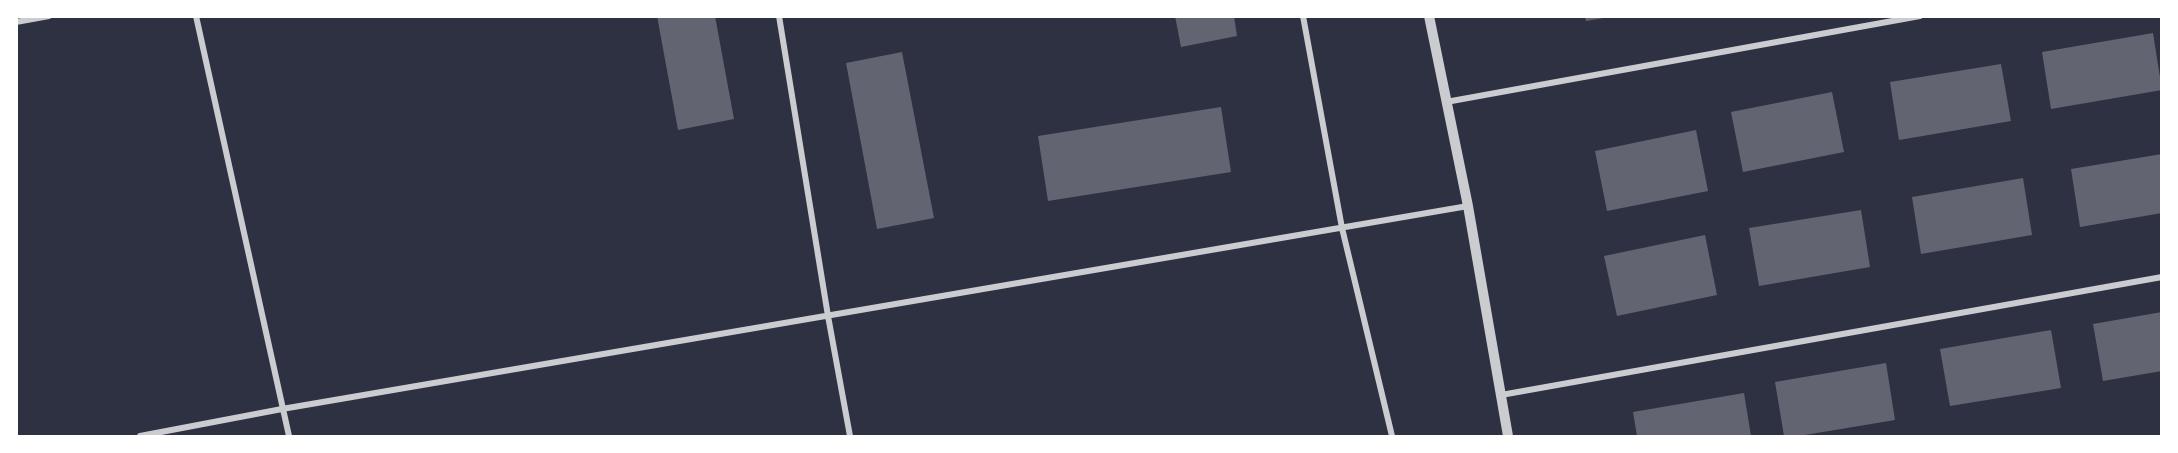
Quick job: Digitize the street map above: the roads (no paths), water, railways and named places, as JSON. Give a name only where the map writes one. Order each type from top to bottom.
[{"type":"street","points":[[16,22],[50,16]]},
{"type":"street","points":[[196,16],[289,436]]},
{"type":"street","points":[[779,16],[850,436]]},
{"type":"street","points":[[1303,16],[1342,228],[1392,436]]},
{"type":"street","points":[[1429,16],[1468,206],[1508,436]]},
{"type":"street","points":[[1446,102],[1920,16]]},
{"type":"street","points":[[140,436],[282,409],[1468,206]]},
{"type":"street","points":[[1501,395],[2162,277]]}]
